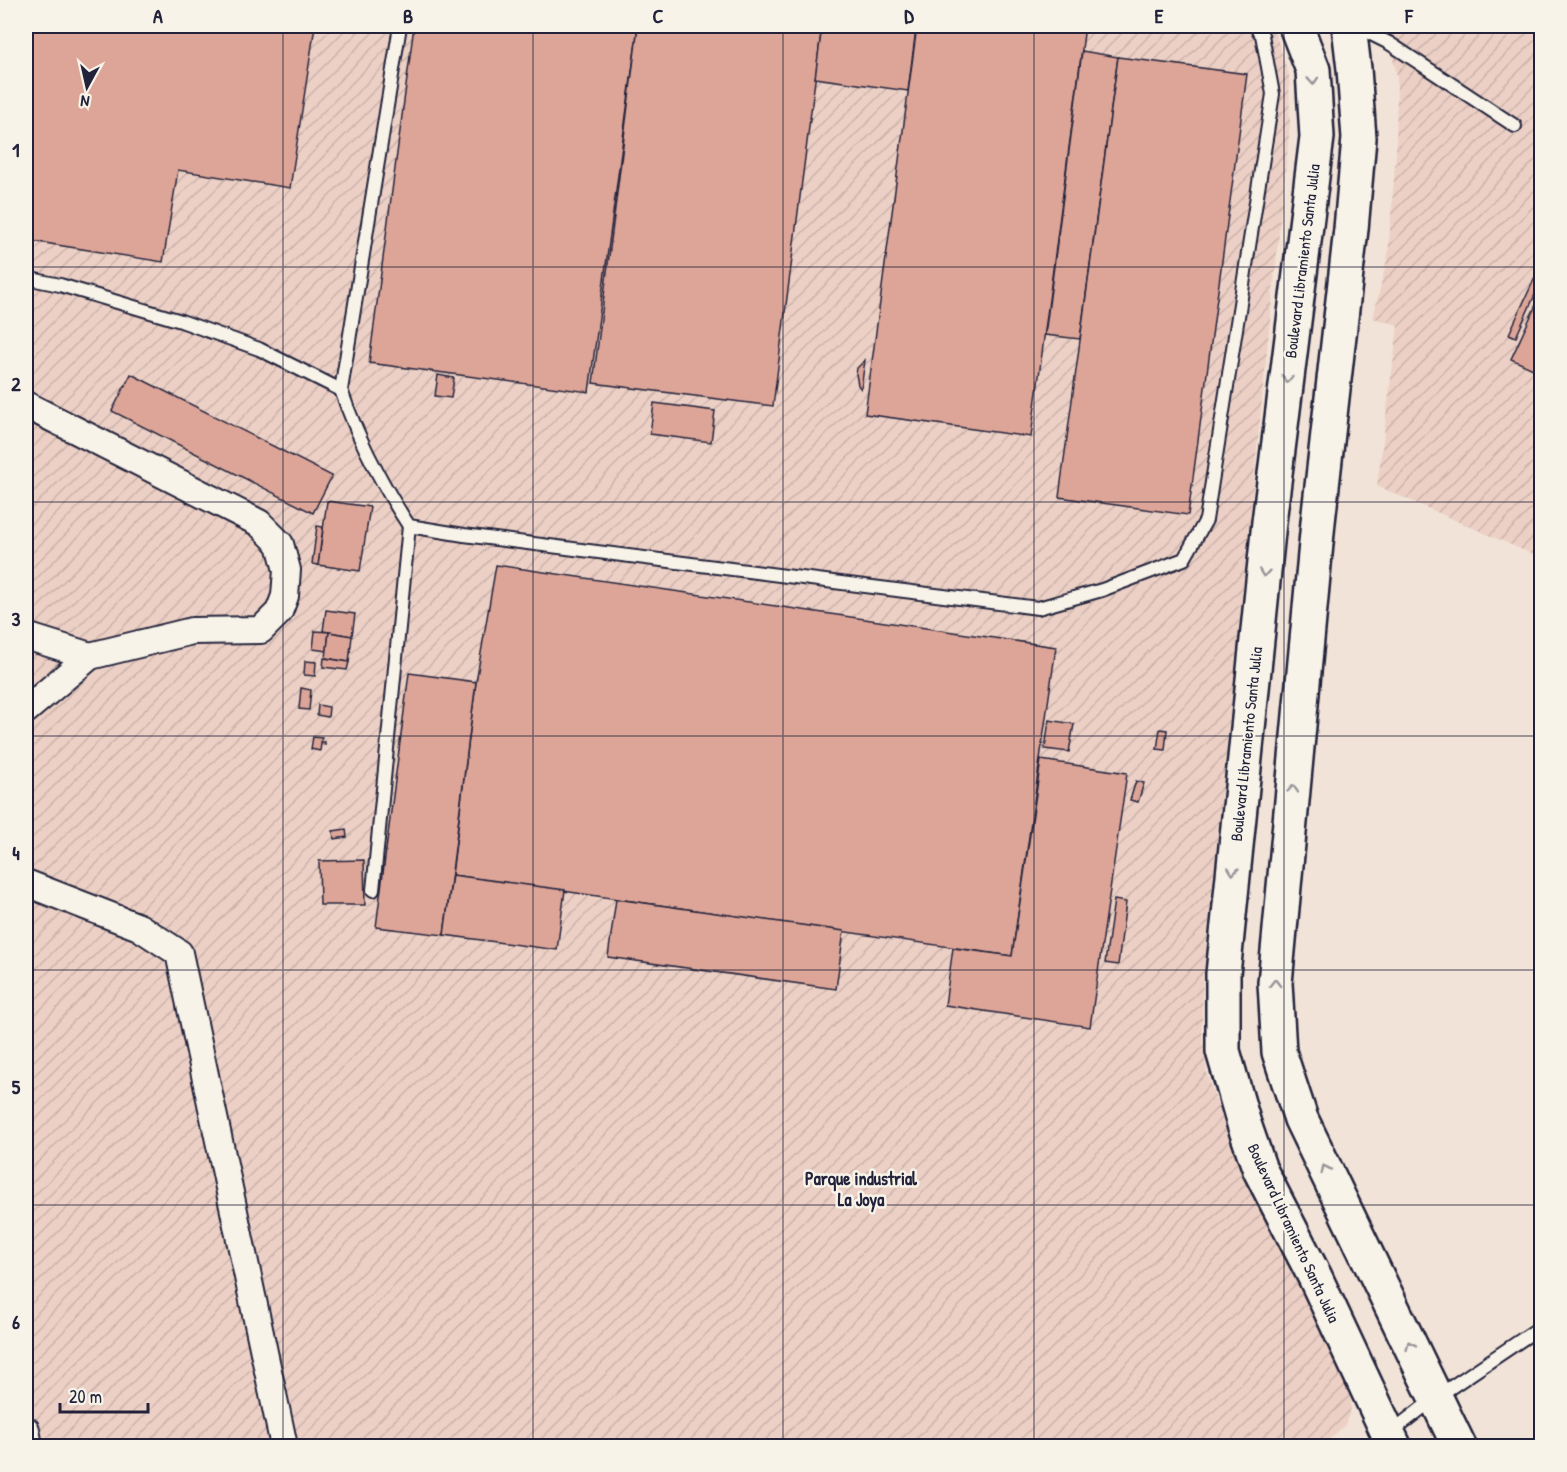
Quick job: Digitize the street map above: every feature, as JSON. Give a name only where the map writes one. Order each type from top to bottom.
[{"type":"main road","name":"Boulevard Libramiento Santa Julia","points":[[1296,26],[1312,70],[1317,137],[1268,534],[1223,974],[1223,1051],[1260,1170],[1315,1277],[1385,1442]]},
{"type":"main road","points":[[1348,26],[1359,138],[1317,534],[1275,983],[1278,1040],[1279,1052],[1300,1119],[1459,1446]]},
{"type":"street","points":[[26,405],[260,523],[280,544],[287,570],[285,596],[279,612],[261,630],[192,631],[90,656],[26,710]]},
{"type":"street","points":[[26,636],[90,656]]},
{"type":"street","points":[[26,883],[139,927],[179,953],[284,1446]]},
{"type":"street","points":[[26,1430],[28,1446]]},
{"type":"lane","points":[[373,890],[409,526],[372,463],[341,390],[400,26]]},
{"type":"lane","points":[[409,526],[464,535],[1038,608],[1102,590],[1184,560],[1206,520],[1273,94],[1262,35],[1255,26]]},
{"type":"lane","points":[[1355,26],[1389,43],[1515,126]]},
{"type":"lane","points":[[26,278],[60,285],[181,321],[259,349],[341,390]]},
{"type":"lane","points":[[1385,1442],[1435,1398],[1542,1326]]},
{"type":"shaded area","points":[[26,26],[1270,26],[1276,35],[1289,75],[1290,125],[1203,979],[1202,1031],[1207,1074],[1220,1111],[1351,1384],[1351,1408],[1345,1425],[1328,1441],[1301,1446],[26,1446]]},
{"type":"shaded area","points":[[1385,26],[1541,26],[1541,558],[1377,486],[1398,325],[1373,318],[1388,255],[1396,152],[1397,76]]},
{"type":"building","points":[[26,26],[315,26],[290,188],[178,170],[163,262],[26,240]]},
{"type":"building","points":[[414,26],[638,26],[589,392],[369,363]]},
{"type":"building","points":[[638,26],[822,26],[773,406],[593,383]]},
{"type":"building","points":[[822,26],[886,26],[916,29],[908,91],[815,78]]},
{"type":"building","points":[[917,26],[1085,26],[1031,437],[865,414]]},
{"type":"building","points":[[1082,51],[1118,57],[1080,339],[1045,335]]},
{"type":"building","points":[[1118,57],[1247,74],[1188,515],[1059,497]]},
{"type":"building","points":[[1542,262],[1542,279],[1516,337],[1509,334]]},
{"type":"building","points":[[1542,292],[1542,373],[1511,359]]},
{"type":"building","points":[[865,360],[861,389],[856,374],[857,368]]},
{"type":"building","points":[[131,374],[332,476],[313,513],[112,411]]},
{"type":"building","points":[[438,375],[454,378],[451,398],[435,396]]},
{"type":"building","points":[[654,403],[715,411],[711,442],[650,434]]},
{"type":"building","points":[[327,501],[370,507],[360,571],[318,565]]},
{"type":"building","points":[[317,526],[323,527],[318,565],[312,564]]},
{"type":"building","points":[[496,565],[1056,647],[1012,956],[452,875],[476,682]]},
{"type":"building","points":[[326,610],[355,614],[352,636],[323,631]]},
{"type":"building","points":[[315,631],[329,632],[327,651],[313,649]]},
{"type":"building","points":[[329,632],[352,636],[349,662],[326,658]]},
{"type":"building","points":[[324,658],[349,662],[347,670],[323,667]]},
{"type":"building","points":[[305,661],[316,662],[315,676],[304,675]]},
{"type":"building","points":[[409,673],[476,682],[444,935],[376,927]]},
{"type":"building","points":[[301,688],[311,690],[309,710],[299,709]]},
{"type":"building","points":[[318,705],[329,707],[328,717],[317,715]]},
{"type":"building","points":[[1049,720],[1074,724],[1069,752],[1045,749]]},
{"type":"building","points":[[1160,729],[1167,730],[1165,750],[1157,749]]},
{"type":"building","points":[[313,737],[322,738],[321,742],[325,742],[325,745],[321,744],[320,751],[311,749]]},
{"type":"building","points":[[1041,760],[1127,773],[1090,1027],[945,1005],[953,948],[1012,956]]},
{"type":"building","points":[[1136,781],[1144,783],[1138,802],[1130,800]]},
{"type":"building","points":[[346,829],[347,837],[334,839],[333,831]]},
{"type":"building","points":[[364,860],[365,905],[320,905],[319,861]]},
{"type":"building","points":[[452,875],[565,890],[557,950],[444,935]]},
{"type":"building","points":[[616,899],[844,931],[836,989],[608,957]]},
{"type":"building","points":[[1114,900],[1126,902],[1118,965],[1105,963]]},
{"type":"district","name":"Parque industrial La Joya","points":[[861,1189]]}]
